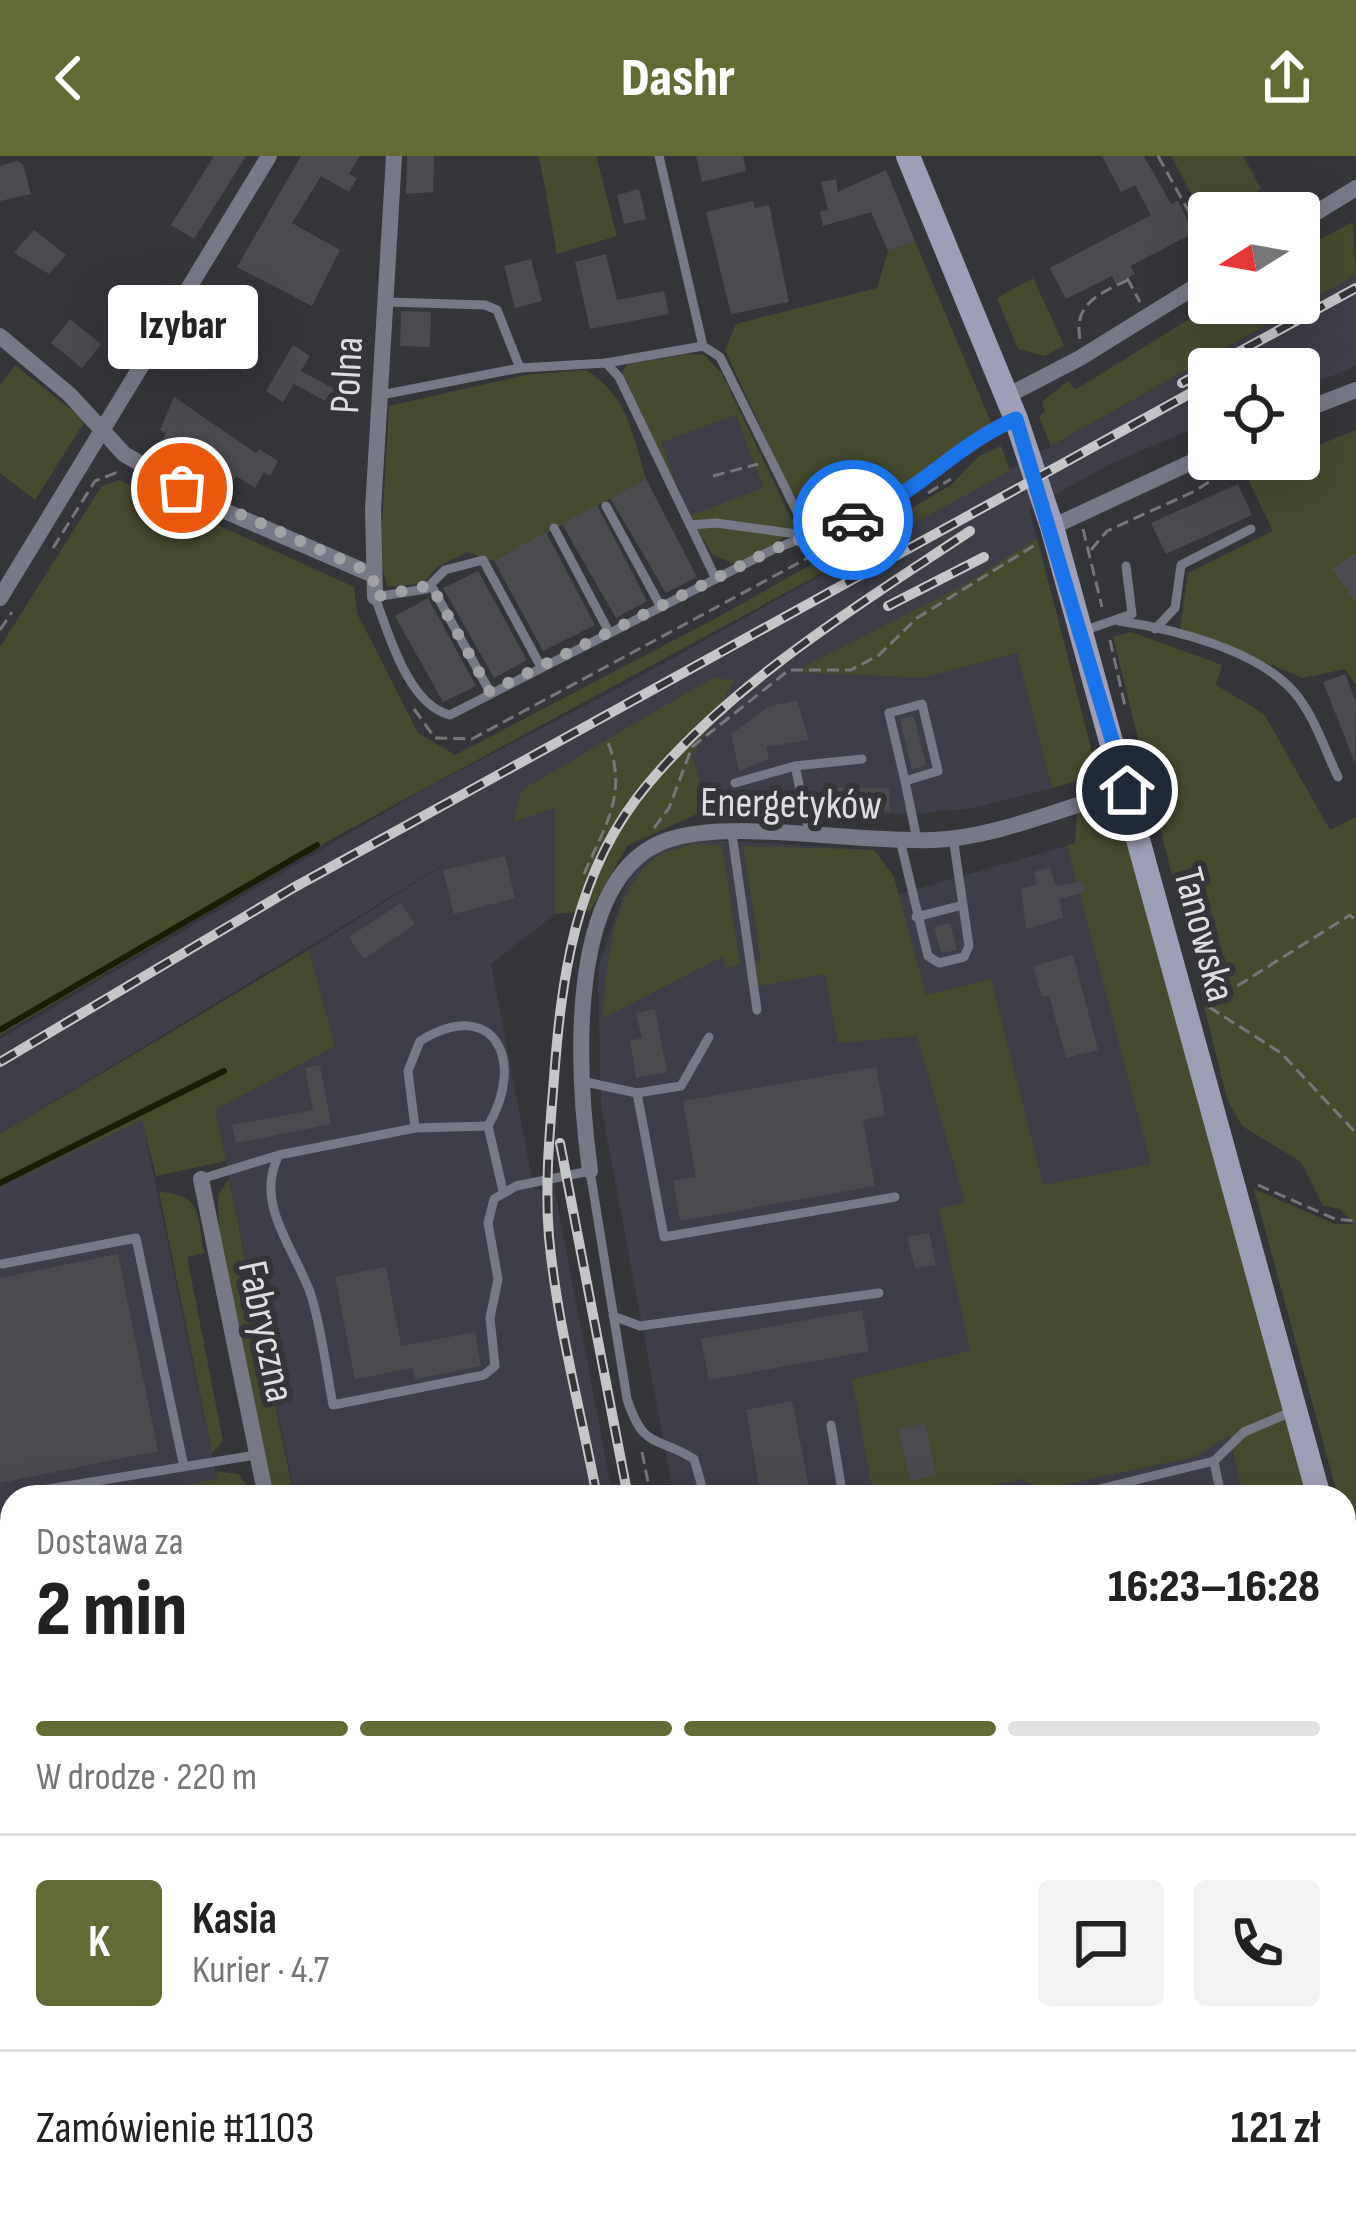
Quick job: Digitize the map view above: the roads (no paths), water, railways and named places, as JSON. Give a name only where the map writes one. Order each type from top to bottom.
[{"type":"main road","name":"Tanowska","points":[[908,156],[1011,407],[1046,533],[1083,631],[1127,790],[1197,1006],[1233,1180],[1316,1485]]},
{"type":"street","points":[[6,605],[269,156]]},
{"type":"street","name":"Polna","points":[[375,597],[384,302],[394,156]]},
{"type":"street","points":[[1320,210],[1356,188]]},
{"type":"street","points":[[1011,407],[1188,291]]},
{"type":"street","points":[[0,336],[70,395],[124,454],[211,505],[373,575]]},
{"type":"street","points":[[1320,404],[1356,390]]},
{"type":"street","points":[[1046,533],[1188,464]]},
{"type":"street","name":"Energetyków","points":[[590,1171],[580,1081],[586,990],[604,904],[620,874],[646,849],[678,837],[732,834],[953,838],[1127,790]]},
{"type":"street","name":"Fabryczna","points":[[201,1179],[263,1485]]},
{"type":"lane","points":[[659,156],[703,346]]},
{"type":"lane","points":[[384,302],[485,304],[497,310],[520,368]]},
{"type":"lane","points":[[380,395],[520,368],[606,363],[703,346],[720,357],[809,536]]},
{"type":"lane","points":[[606,363],[619,377],[716,579]]},
{"type":"lane","points":[[540,665],[483,560],[445,570],[431,585],[375,597],[413,683],[440,712],[450,715],[716,579],[891,502],[977,439],[1011,407]]},
{"type":"lane","points":[[606,506],[661,607]]},
{"type":"lane","points":[[690,525],[716,523],[809,536]]},
{"type":"lane","points":[[554,528],[609,632]]},
{"type":"lane","points":[[1155,629],[1175,608],[1181,565],[1251,529]]},
{"type":"lane","points":[[1083,631],[1118,621],[1135,605],[1126,566]]},
{"type":"lane","points":[[431,585],[490,692]]},
{"type":"lane","points":[[1118,621],[1243,658],[1276,676],[1301,701],[1338,777]]},
{"type":"lane","points":[[905,781],[938,771],[922,704],[889,713],[905,781],[916,917],[928,956],[939,963],[968,952],[953,838]]},
{"type":"lane","points":[[735,783],[795,766],[862,759]]},
{"type":"lane","points":[[795,766],[811,837]]},
{"type":"lane","points":[[732,834],[757,1010]]},
{"type":"lane","points":[[916,917],[959,906]]},
{"type":"lane","points":[[415,1128],[410,1059],[420,1041],[454,1027],[487,1034],[506,1060],[503,1100],[488,1126],[502,1191]]},
{"type":"lane","points":[[580,1081],[637,1094],[681,1086],[709,1037]]},
{"type":"lane","points":[[637,1094],[664,1237],[895,1197]]},
{"type":"lane","points":[[201,1179],[301,1147],[415,1128],[488,1126]]},
{"type":"lane","points":[[279,1155],[271,1170],[275,1210],[311,1297],[333,1405],[484,1375],[495,1366],[490,1318],[498,1279],[488,1223],[494,1199],[502,1191],[590,1171],[636,1426],[647,1440],[694,1460],[701,1485]]},
{"type":"lane","points":[[2,1264],[136,1238],[184,1467]]},
{"type":"lane","points":[[614,1316],[640,1326],[879,1293]]},
{"type":"lane","points":[[1137,1485],[1214,1461],[1244,1432],[1296,1410]]},
{"type":"lane","points":[[831,1425],[841,1485]]},
{"type":"lane","points":[[73,1485],[256,1455]]},
{"type":"lane","points":[[1214,1461],[1219,1485]]},
{"type":"waterway","points":[[0,1030],[317,845]]},
{"type":"waterway","points":[[0,1183],[224,1071]]},
{"type":"railway","points":[[1182,383],[1356,288]]},
{"type":"railway","points":[[0,1062],[293,888],[1188,395]]},
{"type":"railway","points":[[595,1485],[558,1302],[547,1200],[561,1009],[587,891],[623,818],[648,784],[719,711],[800,647],[970,531]]},
{"type":"railway","points":[[888,606],[984,557]]},
{"type":"railway","points":[[560,1143],[626,1485]]},
{"type":"place","name":"Izybar","points":[[182,488]]}]
